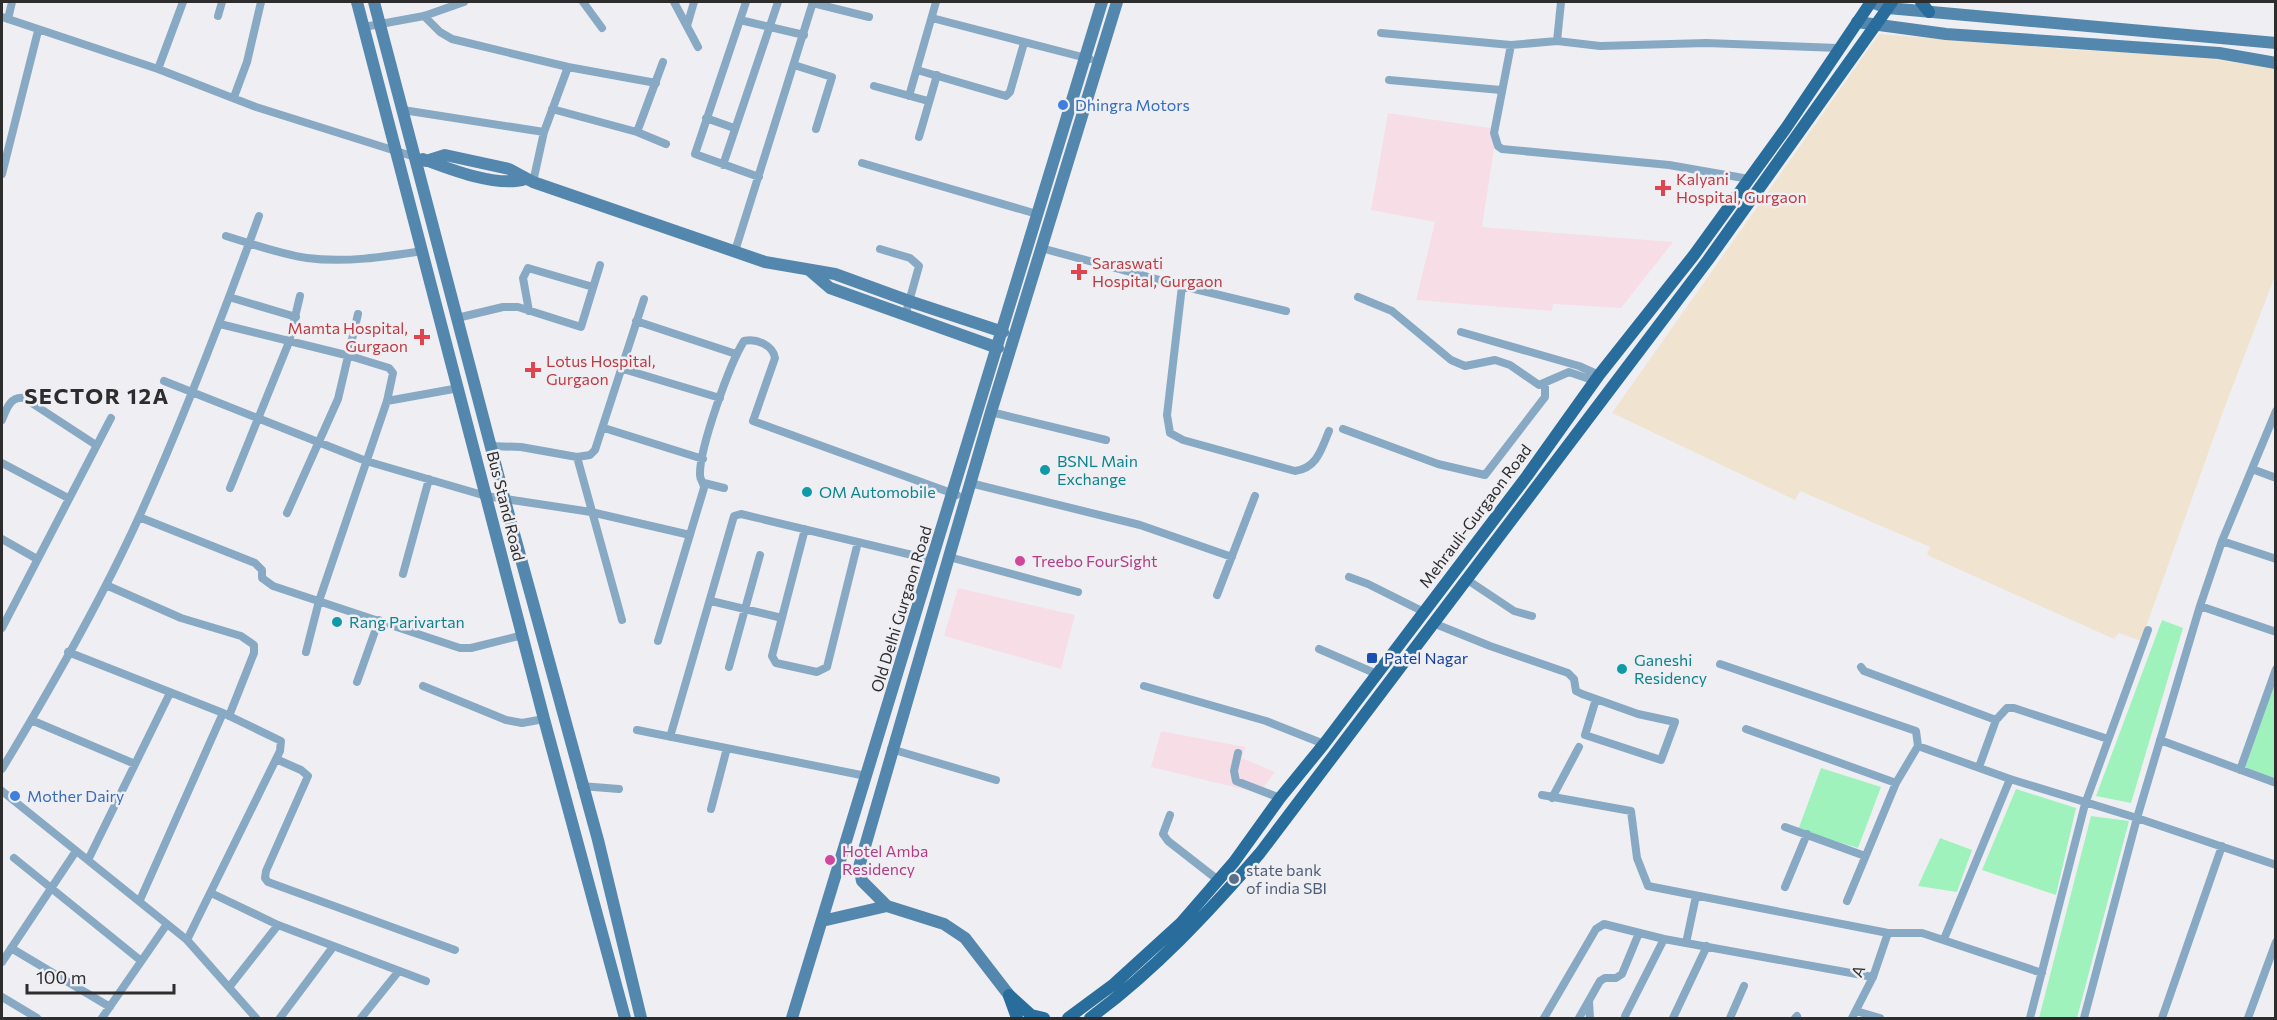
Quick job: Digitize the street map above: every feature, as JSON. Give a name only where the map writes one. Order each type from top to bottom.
[{"type":"main road","name":"Mehrauli-Gurgaon Road","points":[[1068,1018],[1123,976],[1181,923],[1218,880],[1390,657],[1749,179],[1871,2]]},
{"type":"main road","name":"Mehrauli-Gurgaon Road","points":[[1089,1018],[1127,990],[1216,904],[1336,756],[1615,379],[1713,253],[1890,5]]},
{"type":"main road","points":[[1599,376],[1615,379]]},
{"type":"main road","points":[[1390,657],[1403,664]]},
{"type":"main road","points":[[1009,995],[1017,1018]]},
{"type":"main road","points":[[1009,995],[1031,1015],[1044,1018]]},
{"type":"street","points":[[12,2],[5,18],[38,31],[158,69],[256,107],[398,154],[421,159],[445,155],[509,170],[529,180],[765,262],[835,273],[909,301],[1003,332]]},
{"type":"street","points":[[158,69],[183,2]]},
{"type":"street","points":[[218,16],[222,2]]},
{"type":"street","points":[[234,97],[247,62],[261,2]]},
{"type":"street","name":"Bus Stand Road","points":[[357,2],[544,719],[626,1018]]},
{"type":"street","name":"Bus Stand Road","points":[[374,2],[403,110],[421,159],[457,318],[581,786],[598,840],[641,1018]]},
{"type":"street","points":[[364,27],[424,16],[464,2]]},
{"type":"street","points":[[584,2],[602,28]]},
{"type":"street","points":[[674,2],[698,47]]},
{"type":"street","points":[[687,26],[694,2]]},
{"type":"street","points":[[746,2],[695,154],[759,177]]},
{"type":"street","points":[[723,165],[778,2]]},
{"type":"street","points":[[735,251],[813,2],[869,17]]},
{"type":"street","points":[[909,96],[936,2]]},
{"type":"street","name":"Old Delhi Gurgaon Road","points":[[792,1018],[1003,332],[1085,58],[1099,2]]},
{"type":"street","name":"Old Delhi Gurgaon Road","points":[[887,906],[862,881],[859,867],[891,749],[991,412],[1117,2]]},
{"type":"street","points":[[1557,41],[1561,2]]},
{"type":"street","points":[[1871,2],[2276,43]]},
{"type":"street","points":[[424,16],[440,32],[452,39],[568,67],[656,83]]},
{"type":"street","points":[[932,18],[1099,62]]},
{"type":"street","points":[[741,20],[804,35]]},
{"type":"street","points":[[1857,22],[1946,34],[2219,53],[2276,63]]},
{"type":"street","points":[[2,174],[38,31]]},
{"type":"street","points":[[1381,33],[1511,45],[1557,41],[1600,46],[1706,43],[1838,48]]},
{"type":"street","points":[[917,70],[1006,96],[1010,92],[1024,43]]},
{"type":"street","points":[[1511,45],[1494,134],[1498,146],[1502,149],[1669,165],[1749,179]]},
{"type":"street","points":[[637,132],[663,62]]},
{"type":"street","points":[[794,65],[832,77],[816,129]]},
{"type":"street","points":[[529,180],[568,67]]},
{"type":"street","points":[[918,136],[936,75]]},
{"type":"street","points":[[1389,80],[1501,90]]},
{"type":"street","points":[[874,86],[928,101]]},
{"type":"street","points":[[552,109],[637,132],[666,144]]},
{"type":"street","points":[[403,110],[544,132]]},
{"type":"street","points":[[706,118],[735,128]]},
{"type":"street","points":[[862,163],[1037,214]]},
{"type":"street","points":[[2,769],[106,585],[139,518],[220,324],[259,216]]},
{"type":"street","points":[[226,236],[308,258],[366,259],[422,251]]},
{"type":"street","points":[[1041,248],[1286,311]]},
{"type":"street","points":[[880,249],[910,258],[919,266],[905,316]]},
{"type":"street","points":[[457,318],[503,307],[518,307],[581,327],[600,265]]},
{"type":"street","points":[[529,311],[523,278],[528,268],[592,287]]},
{"type":"street","points":[[809,270],[830,288],[998,348]]},
{"type":"street","points":[[1182,286],[1167,415],[1170,433],[1183,440],[1295,471],[1306,469],[1316,461],[1329,432]]},
{"type":"street","points":[[230,488],[260,420],[289,342],[300,296]]},
{"type":"street","points":[[229,297],[296,317]]},
{"type":"street","points":[[1358,297],[1392,311],[1451,360],[1465,366],[1495,360],[1510,365],[1539,385],[1569,372],[1599,376]]},
{"type":"street","points":[[491,446],[522,447],[577,457],[590,454],[595,450],[644,299]]},
{"type":"street","points":[[287,513],[338,399],[350,356],[358,314]]},
{"type":"street","points":[[636,321],[736,354]]},
{"type":"street","points":[[220,324],[350,356],[389,368],[393,373],[387,401],[319,601],[306,652]]},
{"type":"street","points":[[1461,332],[1580,366],[1599,376]]},
{"type":"street","points":[[658,640],[704,483],[700,476],[703,459],[720,398],[736,354],[748,339],[764,344],[774,353],[775,358],[753,421],[966,497]]},
{"type":"street","points":[[623,369],[720,398]]},
{"type":"street","points":[[164,381],[366,461],[486,496],[591,512],[690,535]]},
{"type":"street","points":[[1343,429],[1438,464],[1485,475],[1545,397],[1545,384]]},
{"type":"street","points":[[387,401],[459,388]]},
{"type":"street","points":[[2,420],[11,402],[24,398],[96,444]]},
{"type":"street","points":[[2084,1018],[2137,818],[2200,606],[2222,541],[2276,411]]},
{"type":"street","points":[[991,412],[1106,440]]},
{"type":"street","points":[[2,628],[111,418]]},
{"type":"street","points":[[604,428],[703,459]]},
{"type":"street","points":[[577,457],[622,620]]},
{"type":"street","points":[[2,463],[68,498]]},
{"type":"street","points":[[2252,469],[2276,478]]},
{"type":"street","points":[[403,574],[429,479]]},
{"type":"street","points":[[704,483],[724,488]]},
{"type":"street","points":[[970,483],[1140,525],[1232,557]]},
{"type":"street","points":[[1217,596],[1255,496]]},
{"type":"street","points":[[670,737],[734,516],[741,514],[933,560]]},
{"type":"street","points":[[139,518],[255,563],[259,566],[265,582],[465,648],[523,635]]},
{"type":"street","points":[[805,529],[773,660],[817,672],[823,670],[829,660],[858,542]]},
{"type":"street","points":[[2,539],[37,559]]},
{"type":"street","points":[[2222,541],[2276,559]]},
{"type":"street","points":[[729,667],[747,610],[760,555]]},
{"type":"street","points":[[948,557],[1078,592]]},
{"type":"street","points":[[1349,578],[1368,584],[1424,612]]},
{"type":"street","points":[[1466,579],[1514,610],[1532,616]]},
{"type":"street","points":[[106,585],[181,618],[241,636],[254,645],[254,653],[140,900]]},
{"type":"street","points":[[711,601],[782,618]]},
{"type":"street","points":[[2200,606],[2276,632]]},
{"type":"street","points":[[357,682],[379,620]]},
{"type":"street","points":[[1433,623],[1568,673],[1574,679],[1577,692],[1638,714],[1675,722],[1661,760],[1585,735],[1596,699]]},
{"type":"street","points":[[2030,1018],[2085,804],[2148,630]]},
{"type":"street","points":[[1319,648],[1377,674]]},
{"type":"street","points":[[68,652],[226,715],[278,739],[282,745],[187,940]]},
{"type":"street","points":[[1720,664],[1916,731],[1918,746],[1896,783],[1847,901]]},
{"type":"street","points":[[1860,667],[1864,671],[1996,720]]},
{"type":"street","points":[[2240,771],[2276,669]]},
{"type":"street","points":[[423,686],[506,720],[522,723],[544,719]]},
{"type":"street","points":[[1144,686],[1266,720],[1324,744]]},
{"type":"street","points":[[88,860],[170,693]]},
{"type":"street","points":[[1979,767],[2000,713],[2014,708],[2108,739]]},
{"type":"street","points":[[31,720],[135,764]]},
{"type":"street","points":[[1746,729],[1896,783]]},
{"type":"street","points":[[637,730],[866,776]]},
{"type":"street","points":[[880,731],[895,736]]},
{"type":"street","points":[[2160,740],[2276,783]]},
{"type":"street","points":[[1918,746],[2085,804],[2137,818],[2276,865]]},
{"type":"street","points":[[1551,798],[1579,747]]},
{"type":"street","points":[[711,809],[727,748]]},
{"type":"street","points":[[891,749],[996,780]]},
{"type":"street","points":[[1238,753],[1234,771],[1236,781],[1280,798]]},
{"type":"street","points":[[276,759],[301,770],[308,776],[266,871],[265,878],[268,882],[455,950]]},
{"type":"street","points":[[1944,939],[2010,779]]},
{"type":"street","points":[[581,786],[619,789]]},
{"type":"street","points":[[2,791],[187,940],[256,1018]]},
{"type":"street","points":[[1542,795],[1631,811],[1637,858],[1648,886],[1888,933],[1911,932],[1944,939],[2042,973]]},
{"type":"street","points":[[1170,815],[1163,834],[1168,841],[1218,880]]},
{"type":"street","points":[[1785,827],[1864,856]]},
{"type":"street","points":[[1785,887],[1806,834]]},
{"type":"street","points":[[579,843],[598,840]]},
{"type":"street","points":[[2162,1018],[2222,846]]},
{"type":"street","points":[[2,959],[53,888],[76,851]]},
{"type":"street","points":[[14,858],[140,960]]},
{"type":"street","points":[[211,893],[278,925],[426,981]]},
{"type":"street","points":[[1686,943],[1696,896]]},
{"type":"street","points":[[822,921],[887,906],[957,930],[1009,995]]},
{"type":"street","points":[[11,948],[107,1015],[140,960],[167,924]]},
{"type":"street","points":[[1544,1018],[1599,926],[1604,924],[1664,939],[1873,977]]},
{"type":"street","points":[[230,986],[278,925]]},
{"type":"street","points":[[1579,1018],[1602,979],[1617,978],[1622,974],[1640,933]]},
{"type":"street","name":"A","points":[[1854,1015],[1873,977],[1888,933]]},
{"type":"street","points":[[1625,1016],[1664,939]]},
{"type":"street","points":[[2248,1018],[2276,942]]},
{"type":"street","points":[[1673,1018],[1707,946]]},
{"type":"street","points":[[280,1018],[333,947]]},
{"type":"street","points":[[361,1018],[398,972]]},
{"type":"street","points":[[1730,1018],[1744,987]]},
{"type":"street","points":[[2,997],[37,1018]]},
{"type":"street","points":[[1589,1002],[1590,1018]]},
{"type":"street","points":[[1854,1015],[1880,1018]]},
{"type":"shaded area","points":[[1879,34],[2076,50],[2207,56],[2275,66],[2275,276],[2225,406],[2141,641],[2119,633],[2114,639],[1927,555],[1930,547],[1800,491],[1795,500],[1612,413]]},
{"type":"shaded area","points":[[1388,113],[1497,129],[1482,227],[1673,242],[1621,308],[1553,304],[1552,311],[1416,300],[1435,222],[1371,210]]},
{"type":"shaded area","points":[[958,588],[1075,615],[1061,669],[944,636]]},
{"type":"shaded area","points":[[1161,731],[1245,747],[1242,758],[1275,772],[1259,793],[1151,767]]},
{"type":"green space","points":[[2162,620],[2183,628],[2131,803],[2096,796]]},
{"type":"green space","points":[[2275,680],[2275,779],[2245,768]]},
{"type":"green space","points":[[1821,768],[1881,787],[1858,848],[1798,830]]},
{"type":"green space","points":[[2016,789],[2076,808],[2056,895],[1982,870]]},
{"type":"green space","points":[[2091,816],[2129,821],[2077,1018],[2039,1018]]},
{"type":"green space","points":[[1940,838],[1972,850],[1957,892],[1918,886]]},
{"type":"place","name":"Dhingra Motors","points":[[1063,105]]},
{"type":"place","name":"Kalyani Hospital, Gurgaon","points":[[1663,188]]},
{"type":"place","name":"Saraswati Hospital, Gurgaon","points":[[1079,272]]},
{"type":"place","name":"Mamta Hospital, Gurgaon","points":[[422,337]]},
{"type":"place","name":"Lotus Hospital, Gurgaon","points":[[533,370]]},
{"type":"place","name":"BSNL Main Exchange","points":[[1045,470]]},
{"type":"place","name":"OM Automobile","points":[[807,492]]},
{"type":"place","name":"Treebo FourSight","points":[[1020,561]]},
{"type":"place","name":"Rang Parivartan","points":[[337,622]]},
{"type":"place","name":"Patel Nagar","points":[[1372,658]]},
{"type":"place","name":"Ganeshi Residency","points":[[1622,669]]},
{"type":"place","name":"Mother Dairy","points":[[15,796]]},
{"type":"place","name":"Hotel Amba Residency","points":[[830,860]]},
{"type":"place","name":"state bank of india SBI","points":[[1234,879]]},
{"type":"district","name":"SECTOR 12A","points":[[97,396]]}]
